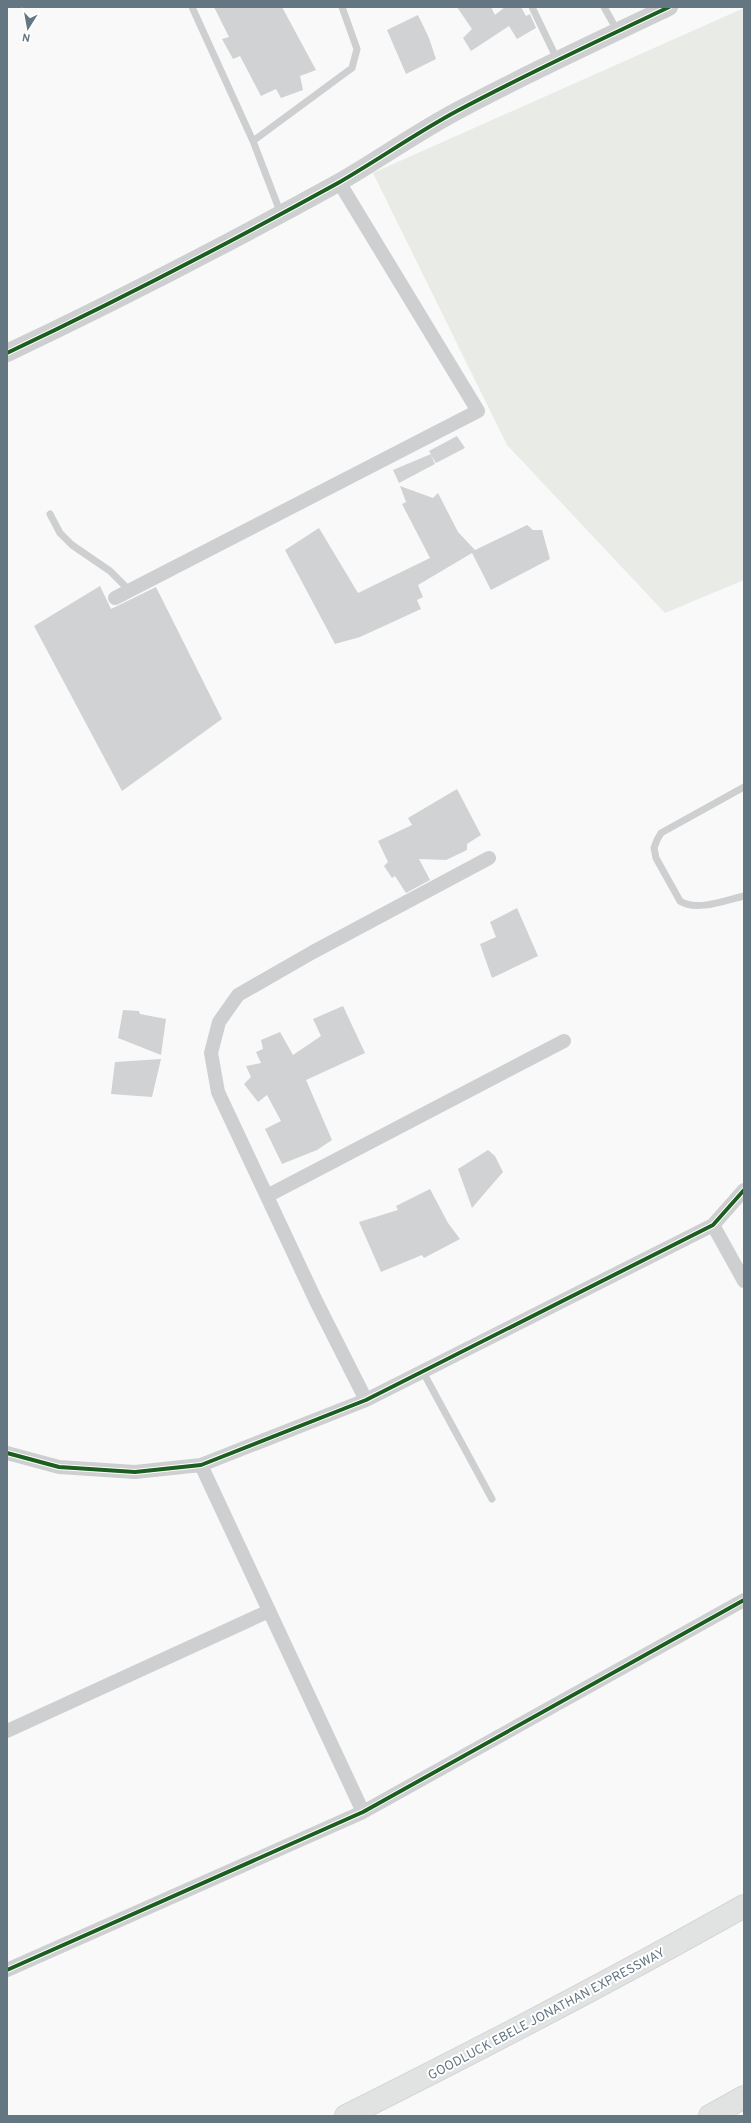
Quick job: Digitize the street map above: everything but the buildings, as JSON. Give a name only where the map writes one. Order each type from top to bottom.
[{"type":"main road","name":"GOODLUCK EBELE JONATHAN EXPRESSWAY","points":[[346,2116],[479,2050],[632,1970],[744,1906]]},
{"type":"main road","points":[[710,2116],[744,2097]]},
{"type":"street","points":[[7,353],[109,305],[281,214],[339,182],[456,112],[558,59],[669,7]]},
{"type":"street","points":[[115,598],[478,411],[339,182]]},
{"type":"street","points":[[366,1400],[218,1092],[211,1052],[219,1022],[238,995],[313,952],[489,858]]},
{"type":"street","points":[[267,1196],[564,1041]]},
{"type":"street","points":[[7,1453],[59,1467],[134,1472],[201,1465],[366,1400],[423,1372],[713,1225],[744,1190]]},
{"type":"street","points":[[713,1225],[744,1281]]},
{"type":"street","points":[[201,1465],[363,1812]]},
{"type":"street","points":[[7,1970],[363,1812],[744,1600]]},
{"type":"street","points":[[7,1731],[269,1611]]},
{"type":"lane","points":[[192,7],[253,141],[281,214]]},
{"type":"lane","points":[[253,141],[352,68],[357,49],[342,7]]},
{"type":"lane","points":[[532,7],[558,59]]},
{"type":"lane","points":[[604,7],[618,32]]},
{"type":"lane","points":[[50,514],[60,533],[72,545],[110,571],[130,591]]},
{"type":"lane","points":[[744,786],[662,833],[654,848],[656,858],[680,901],[684,904],[705,904],[744,896]]},
{"type":"lane","points":[[423,1372],[492,1499]]},
{"type":"shaded area","points":[[744,8],[744,580],[665,613],[507,445],[373,173]]},
{"type":"cycle path","points":[[7,353],[174,271],[338,183],[427,128],[483,97],[669,7]]},
{"type":"cycle path","points":[[7,1453],[59,1467],[135,1472],[201,1465],[366,1400],[713,1225],[744,1190]]},
{"type":"cycle path","points":[[7,1970],[363,1812],[744,1600]]}]
